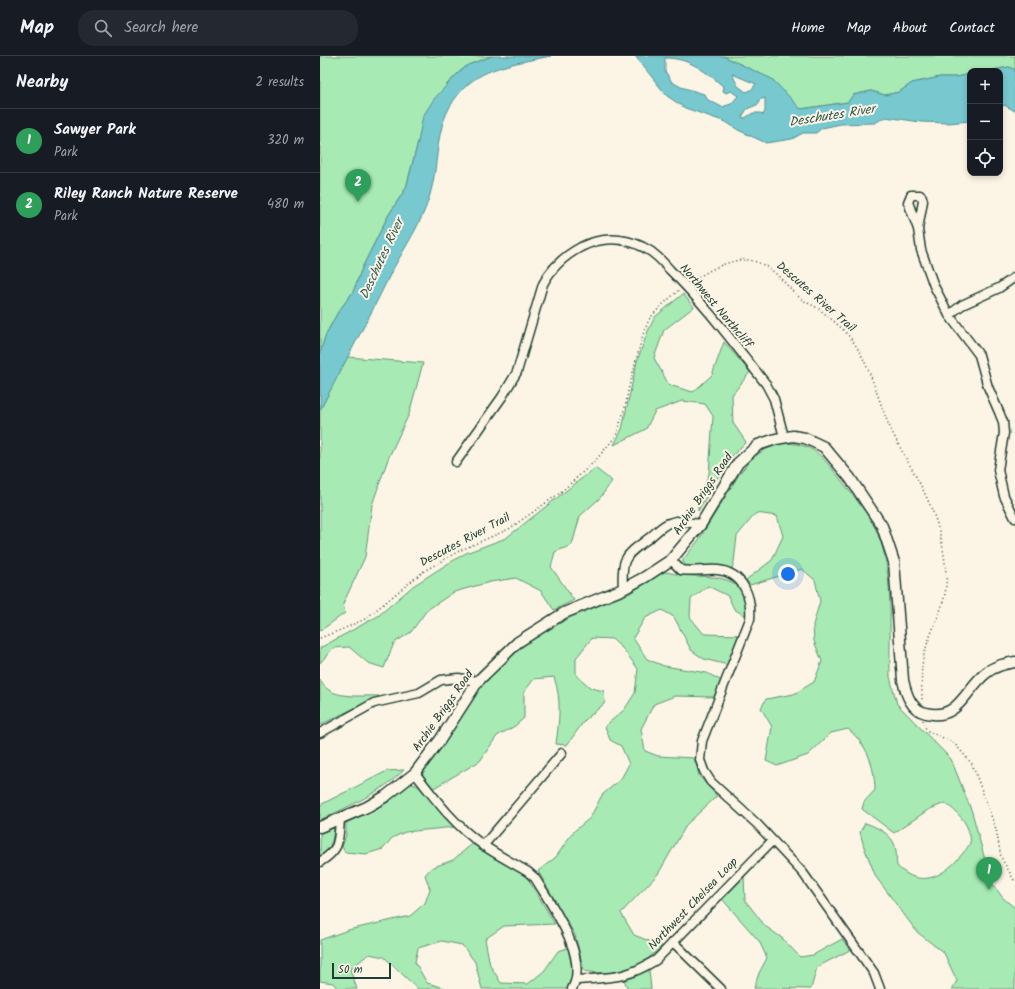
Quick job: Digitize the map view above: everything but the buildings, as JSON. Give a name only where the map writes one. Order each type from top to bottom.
[{"type":"street","points":[[918,229],[921,250],[934,286],[949,315],[979,355],[988,387],[1003,422],[1004,433],[998,470],[1004,496],[1015,518]]},
{"type":"street","name":"Northwest Northcliff","points":[[456,462],[502,398],[517,372],[543,284],[549,272],[566,256],[592,242],[611,239],[632,242],[654,254],[686,285],[766,384],[774,399],[784,437]]},
{"type":"street","points":[[949,315],[962,305],[999,288],[1015,277]]},
{"type":"street","name":"Archie Briggs Road","points":[[320,827],[340,819],[386,796],[415,773],[440,740],[478,682],[505,653],[540,627],[564,613],[623,589],[671,560],[701,524],[732,472],[743,458],[758,445],[784,437],[805,438],[818,443],[828,451],[868,501],[882,526],[894,562],[903,680],[909,699],[914,707],[922,712]]},
{"type":"street","points":[[623,589],[622,568],[626,557],[632,549],[669,523],[681,521],[701,524]]},
{"type":"street","points":[[671,560],[681,570],[720,570],[728,573],[744,585],[748,592],[751,610],[750,620],[702,741],[700,760],[704,771],[711,782],[803,873],[874,973],[880,989]]},
{"type":"street","points":[[922,712],[937,715],[950,712],[988,671],[1002,665],[1015,662]]},
{"type":"street","points":[[320,733],[374,703],[419,693],[441,680],[458,678],[478,682]]},
{"type":"street","points":[[483,846],[562,753]]},
{"type":"street","points":[[415,773],[442,808],[468,833],[483,846],[528,872],[535,878],[570,939],[575,956],[578,980],[572,989]]},
{"type":"street","points":[[320,862],[333,853],[337,846],[340,819]]},
{"type":"street","name":"Northwest Chelsea Loop","points":[[578,980],[616,977],[636,972],[656,960],[772,841]]},
{"type":"street","points":[[673,942],[721,989]]},
{"type":"path","name":"Descutes River Trail","points":[[320,638],[343,630],[365,619],[424,571],[461,550],[509,529],[560,494],[595,461],[616,436],[626,404],[628,390],[644,331],[650,318],[661,306],[686,285],[706,272],[730,262],[748,260],[760,263],[773,270],[802,300],[818,308],[843,330],[860,352],[888,424],[931,511],[943,551],[947,576],[946,590],[937,621],[924,654],[921,672],[922,712],[924,726],[928,731],[954,743],[972,764],[996,830],[1001,857],[1015,882]]},
{"type":"green space","points":[[320,56],[492,56],[468,65],[447,84],[418,142],[406,188],[388,216],[362,268],[353,292],[338,312],[326,334],[320,353]]},
{"type":"green space","points":[[723,56],[1015,56],[1015,70],[1009,67],[967,68],[967,75],[957,77],[940,77],[912,83],[899,92],[885,95],[871,91],[853,95],[848,102],[801,109],[784,93],[744,67]]},
{"type":"green space","points":[[683,294],[694,307],[664,330],[654,358],[669,385],[693,392],[712,375],[724,342],[750,372],[732,395],[733,423],[746,442],[728,460],[698,511],[698,500],[709,474],[713,416],[705,404],[682,401],[655,411],[646,429],[614,445],[622,429],[637,361],[648,331],[655,317]]},
{"type":"green space","points":[[347,357],[423,363],[409,414],[388,459],[372,505],[365,557],[343,604],[345,613],[320,631],[320,410]]},
{"type":"green space","points":[[782,443],[802,445],[816,452],[834,472],[870,518],[877,532],[883,548],[889,584],[890,677],[897,704],[951,759],[972,812],[991,882],[1003,898],[1015,908],[1015,989],[952,989],[957,981],[944,953],[917,932],[876,877],[864,847],[860,832],[865,823],[878,828],[887,834],[896,848],[897,866],[906,873],[915,877],[924,878],[941,874],[956,861],[970,843],[970,836],[967,826],[954,810],[945,803],[928,810],[894,833],[862,809],[864,802],[875,790],[873,772],[869,756],[861,742],[848,729],[831,733],[808,755],[777,766],[766,761],[772,727],[761,708],[766,699],[794,694],[814,682],[822,661],[814,641],[813,625],[820,601],[815,580],[802,569],[750,585],[746,580],[772,560],[783,536],[777,516],[756,513],[737,536],[734,562],[731,571],[712,565],[695,567],[687,566],[683,563],[683,560],[698,541],[740,473],[751,459],[764,450]]},
{"type":"green space","points":[[595,468],[612,481],[600,498],[580,516],[572,545],[555,552],[551,567],[574,600],[554,610],[541,591],[516,578],[490,582],[454,592],[427,610],[411,632],[394,643],[384,668],[368,663],[349,647],[333,648],[320,663],[320,648],[378,616],[413,586],[444,566],[466,553],[506,538]]},
{"type":"green space","points":[[664,572],[727,580],[741,590],[746,600],[747,617],[734,609],[728,596],[708,586],[691,599],[690,617],[704,634],[741,635],[728,665],[704,659],[691,650],[674,617],[662,610],[645,618],[633,638],[647,659],[664,666],[707,673],[722,681],[715,697],[675,696],[654,704],[641,729],[645,751],[658,756],[695,758],[699,776],[717,796],[687,824],[658,874],[621,913],[634,935],[662,946],[654,954],[636,966],[617,972],[595,973],[584,971],[575,935],[538,871],[556,857],[573,832],[590,818],[602,795],[621,779],[629,764],[621,746],[610,740],[605,726],[624,710],[635,693],[638,669],[624,650],[612,639],[592,638],[576,658],[576,675],[591,688],[604,691],[605,703],[584,721],[567,745],[556,744],[559,719],[559,702],[554,677],[534,679],[524,692],[524,718],[515,726],[497,736],[480,761],[432,789],[423,781],[422,774],[470,699],[486,679],[513,653],[542,633],[569,618],[630,593]]},
{"type":"green space","points":[[320,679],[324,686],[337,694],[379,696],[320,725]]},
{"type":"green space","points":[[404,770],[385,786],[375,792],[320,820],[320,805],[387,771]]},
{"type":"green space","points":[[412,784],[418,786],[455,827],[405,832],[392,838],[383,849],[366,854],[345,852],[342,847],[346,835],[346,823],[379,807],[408,785]]},
{"type":"green space","points":[[334,828],[330,845],[320,859],[320,833]]},
{"type":"green space","points":[[472,844],[522,872],[528,879],[555,924],[504,926],[485,939],[490,965],[501,983],[528,984],[544,971],[558,951],[568,948],[573,973],[567,989],[482,989],[475,962],[462,945],[442,941],[418,948],[415,962],[427,983],[448,989],[418,989],[384,957],[369,954],[350,969],[357,989],[338,989],[333,983],[320,981],[320,940],[348,930],[410,916],[425,903],[430,889],[425,875],[431,868],[453,860]]},
{"type":"green space","points":[[744,876],[745,900],[765,926],[782,938],[800,957],[813,955],[842,939],[850,950],[817,967],[811,989],[754,988],[759,973],[767,958],[759,941],[722,899]]},
{"type":"green space","points":[[649,970],[651,989],[628,989],[624,980]]},
{"type":"water","name":"Deschutes River","points":[[492,56],[551,56],[493,70],[473,81],[464,88],[454,101],[446,114],[442,127],[433,183],[426,208],[320,410],[320,353],[326,334],[338,312],[353,292],[362,268],[388,216],[406,188],[423,116],[434,99],[459,72],[468,65]]},
{"type":"water","name":"Deschutes River","points":[[635,56],[723,56],[772,79],[801,109],[848,102],[853,95],[871,91],[885,95],[899,92],[912,83],[940,77],[957,77],[967,75],[967,121],[948,123],[921,122],[885,117],[875,123],[841,124],[822,128],[816,133],[803,133],[792,139],[766,143],[738,130],[726,122],[685,108],[667,96]],"holes":[[[665,58],[682,60],[697,67],[724,87],[723,91],[726,93],[731,91],[738,96],[731,104],[722,107],[708,100],[704,94],[681,87],[672,82],[665,71]],[[732,74],[756,84],[751,90],[746,92],[738,86]],[[765,98],[765,111],[763,115],[761,113],[753,113],[745,118],[742,117],[747,109],[759,104],[759,100]]]},
{"type":"water","points":[[1009,67],[1015,70],[1015,111],[1003,106],[1003,68]]},
{"type":"place","name":"Riley Ranch Nature Reserve","points":[[358,202]]},
{"type":"place","name":"Sawyer Park","points":[[989,890]]}]
